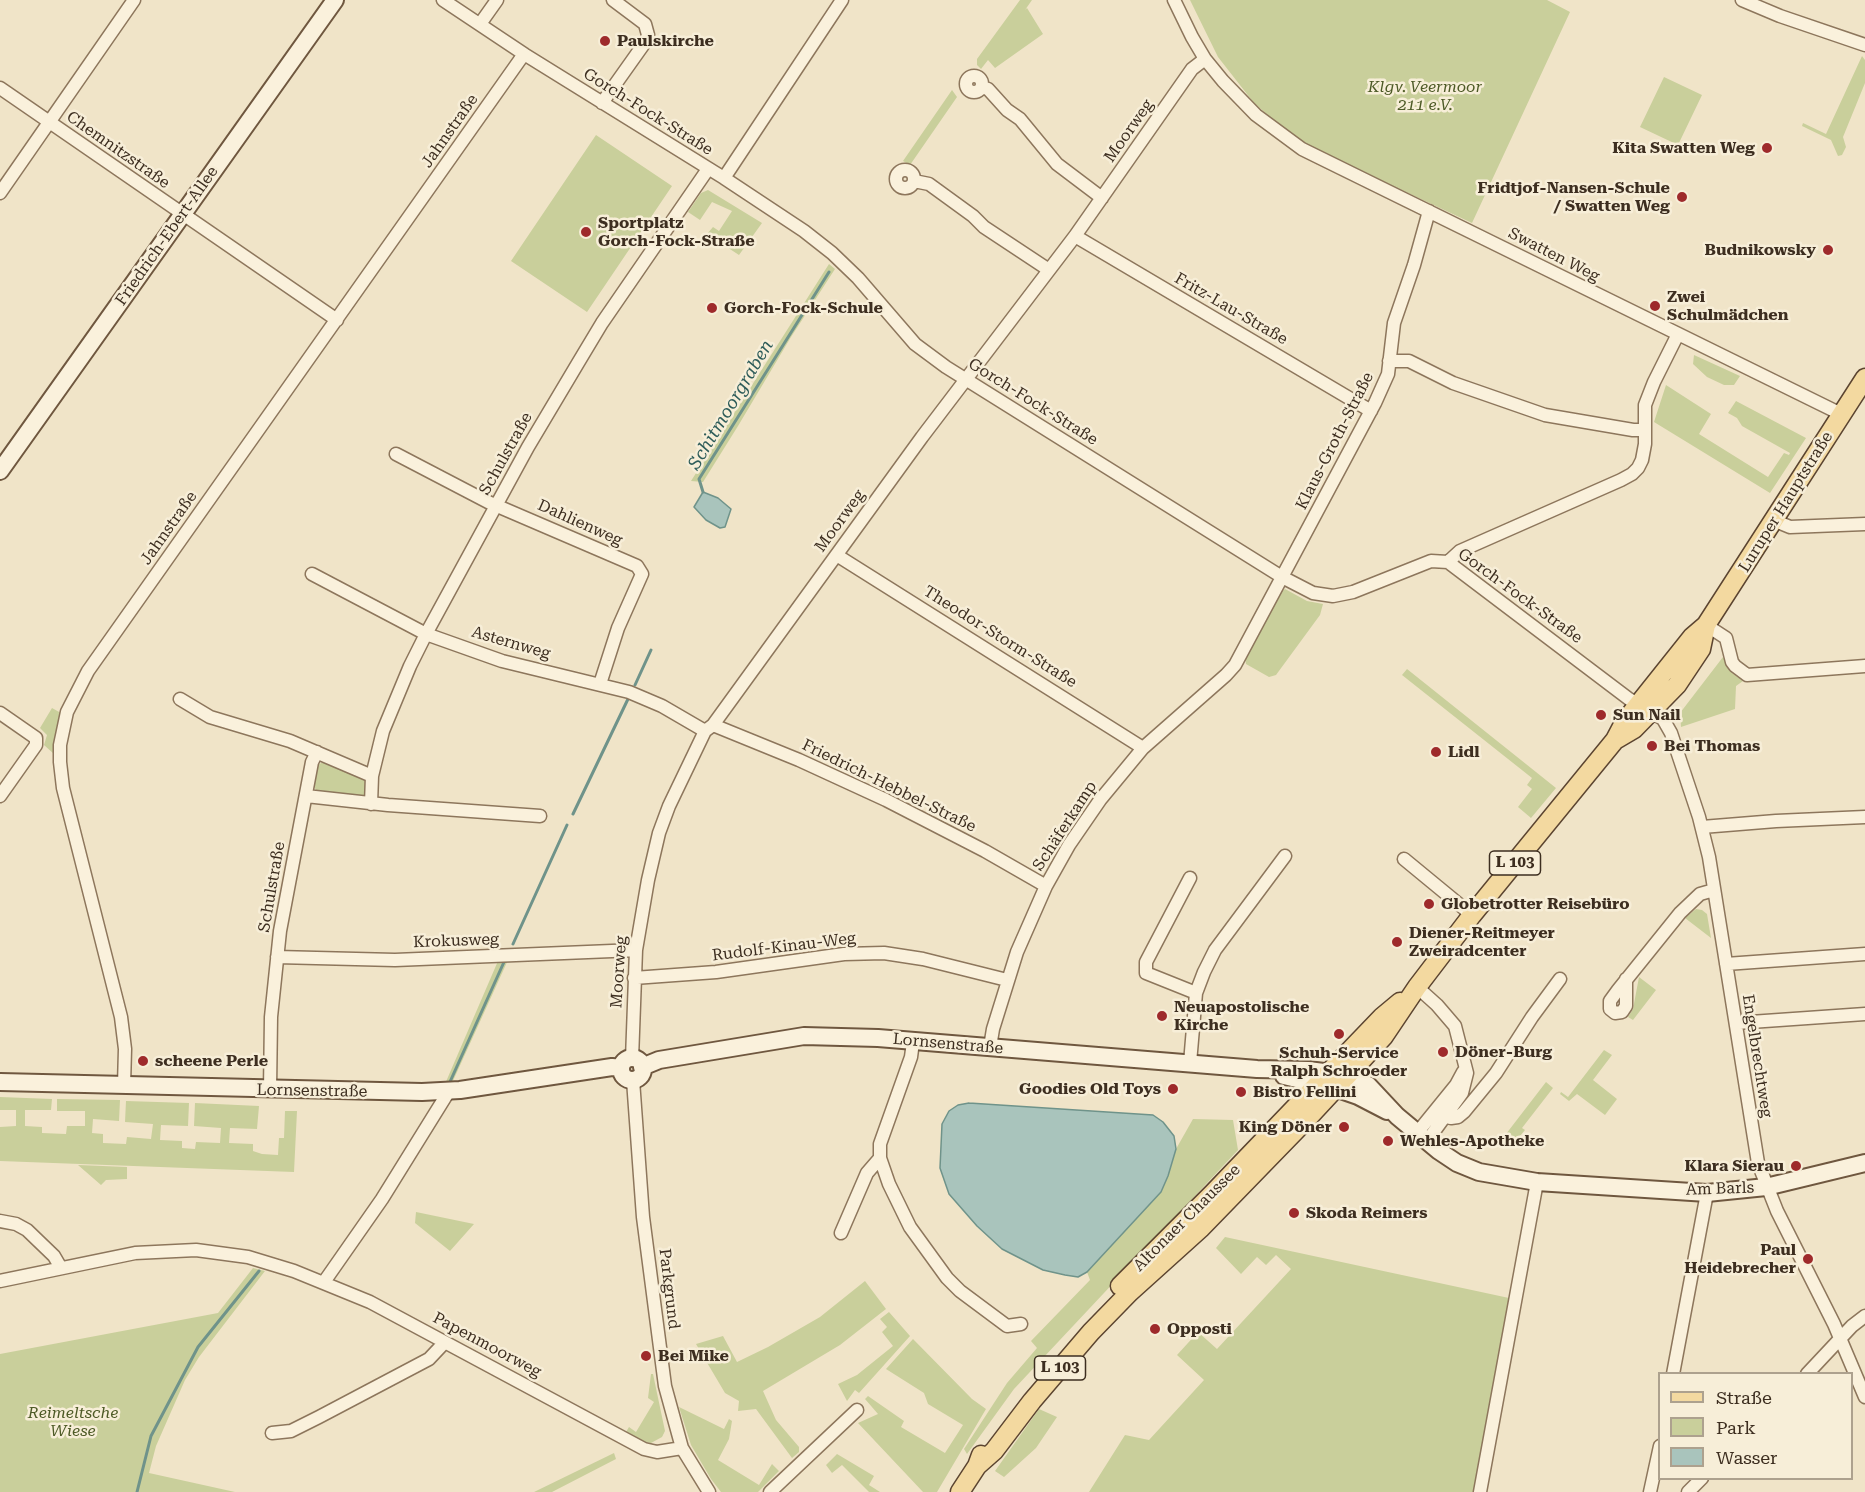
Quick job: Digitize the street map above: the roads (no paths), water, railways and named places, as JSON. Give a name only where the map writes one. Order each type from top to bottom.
[{"type":"main road","name":"Luruper Hauptstraße","points":[[1646,707],[1692,637],[1706,625],[1865,378]]},
{"type":"main road","name":"Altonaer Chaussee","points":[[1333,1080],[1365,1056],[1391,1026],[1417,987],[1472,915],[1615,740],[1624,721],[1646,707]]},
{"type":"main road","name":"Altonaer Chaussee","points":[[960,1492],[977,1466],[986,1443],[1065,1344],[1333,1080],[1382,1017],[1417,987]]},
{"type":"street","points":[[0,193],[134,0]]},
{"type":"street","name":"Friedrich-Ebert-Allee","points":[[0,471],[335,0]]},
{"type":"street","name":"Gorch-Fock-Straße","points":[[444,0],[524,54],[787,219],[824,246],[858,278],[915,344],[965,380],[1282,577],[1313,593],[1333,596],[1353,592],[1431,561],[1448,562],[1629,699],[1646,707]]},
{"type":"street","points":[[480,24],[496,0]]},
{"type":"street","points":[[602,103],[648,35],[645,24],[612,0]]},
{"type":"street","points":[[724,178],[842,0]]},
{"type":"street","name":"Swatten Weg","points":[[1174,0],[1205,59],[1240,100],[1292,143],[1340,169],[1841,414]]},
{"type":"street","points":[[1742,0],[1780,16],[1865,45]]},
{"type":"street","name":"Jahnstraße","points":[[124,1086],[125,1049],[121,1017],[63,788],[60,762],[62,728],[75,694],[88,671],[524,54]]},
{"type":"street","name":"Moorweg","points":[[632,1068],[636,950],[648,880],[669,806],[709,728],[825,569],[838,556],[870,508],[965,380],[1075,236],[1192,69],[1205,59]]},
{"type":"street","points":[[982,87],[988,89],[1007,110],[1020,119],[1057,164],[1102,198]]},
{"type":"street","name":"Chemnitzstraße","points":[[0,88],[337,320]]},
{"type":"street","name":"Schulstraße","points":[[371,804],[372,776],[383,730],[426,633],[528,447],[593,338],[708,169]]},
{"type":"street","points":[[914,181],[929,184],[973,216],[984,227],[1049,270]]},
{"type":"street","name":"Klaus-Groth-Straße","points":[[1234,665],[1386,382],[1394,323],[1429,212]]},
{"type":"street","name":"Fritz-Lau-Straße","points":[[1075,236],[1371,411]]},
{"type":"street","points":[[1448,562],[1460,551],[1632,474],[1642,460],[1645,405],[1678,334]]},
{"type":"street","points":[[1389,361],[1409,361],[1453,382],[1545,415],[1644,430]]},
{"type":"street","name":"Dahlienweg","points":[[396,454],[496,505],[637,566],[642,574],[618,628],[600,684]]},
{"type":"street","points":[[1773,520],[1790,527],[1865,524]]},
{"type":"street","name":"Theodor-Storm-Straße","points":[[838,556],[1143,748]]},
{"type":"street","name":"Asternweg","points":[[312,574],[426,633],[502,661],[600,684],[654,702],[709,728]]},
{"type":"street","points":[[1706,625],[1726,638],[1732,662],[1747,675],[1865,666]]},
{"type":"street","name":"Schäferkamp","points":[[990,1047],[1007,980],[1017,952],[1046,886],[1087,818],[1143,748],[1226,675],[1234,665]]},
{"type":"street","points":[[180,699],[210,717],[290,741],[372,776]]},
{"type":"street","name":"Engelbrechtweg","points":[[1646,707],[1668,725],[1702,827],[1709,857],[1758,1163],[1766,1187],[1840,1339],[1865,1397]]},
{"type":"street","points":[[0,713],[36,738],[36,745],[0,796]]},
{"type":"street","name":"Friedrich-Hebbel-Straße","points":[[709,728],[799,760],[886,800],[985,851],[1046,886]]},
{"type":"street","name":"Schulstraße","points":[[270,1090],[271,1017],[277,957],[288,884],[312,762],[317,752]]},
{"type":"street","points":[[306,796],[371,804],[540,816]]},
{"type":"street","points":[[1702,827],[1865,817]]},
{"type":"street","points":[[1190,1063],[1197,993],[1204,972],[1215,951],[1285,856]]},
{"type":"street","points":[[1404,859],[1472,915]]},
{"type":"street","points":[[1190,878],[1146,962],[1146,973],[1197,993]]},
{"type":"street","points":[[1626,979],[1690,902],[1700,894],[1714,890]]},
{"type":"street","name":"Krokusweg","points":[[277,957],[395,960],[636,950]]},
{"type":"street","name":"Rudolf-Kinau-Weg","points":[[634,978],[716,972],[844,954],[884,953],[923,959],[1007,980]]},
{"type":"street","points":[[1726,964],[1865,954]]},
{"type":"street","points":[[1442,1113],[1458,1117],[1464,1112],[1496,1073],[1519,1035],[1560,979]]},
{"type":"street","points":[[1417,987],[1452,1020],[1467,1073],[1462,1093],[1422,1137]]},
{"type":"street","points":[[1736,1023],[1865,1014]]},
{"type":"street","name":"Lornsenstraße","points":[[0,1082],[395,1093],[449,1091],[576,1071],[612,1067],[632,1068],[659,1060],[804,1036],[863,1037],[1190,1063],[1257,1069],[1333,1080]]},
{"type":"street","points":[[913,1042],[911,1057],[880,1144],[880,1158],[889,1184],[910,1227],[947,1278],[960,1291],[1006,1326],[1021,1324]]},
{"type":"street","points":[[1365,1056],[1368,1085],[1397,1116]]},
{"type":"street","name":"Parkgrund","points":[[632,1068],[642,1207],[661,1358],[670,1409],[682,1448],[709,1492]]},
{"type":"street","points":[[1333,1080],[1368,1085]]},
{"type":"street","points":[[1333,1080],[1397,1116]]},
{"type":"street","points":[[324,1282],[382,1199],[449,1091]]},
{"type":"street","name":"Am Barls","points":[[1397,1116],[1457,1163],[1479,1172],[1537,1182],[1707,1193],[1766,1187],[1865,1163]]},
{"type":"street","points":[[841,1233],[867,1173],[880,1158]]},
{"type":"street","points":[[1480,1492],[1537,1182]]},
{"type":"street","points":[[1673,1372],[1707,1193]]},
{"type":"street","points":[[0,1221],[16,1224],[27,1230],[54,1256],[61,1268]]},
{"type":"street","name":"Papenmoorweg","points":[[0,1281],[135,1253],[172,1250],[234,1254],[289,1269],[370,1302],[644,1449],[657,1452],[682,1448]]},
{"type":"street","points":[[1809,1372],[1865,1316]]},
{"type":"street","points":[[272,1433],[291,1431],[319,1418],[429,1359],[446,1342]]},
{"type":"street","points":[[770,1492],[857,1410]]},
{"type":"street","points":[[1650,1492],[1658,1451]]},
{"type":"street","points":[[1688,1492],[1701,1480]]},
{"type":"water","points":[[703,492],[718,498],[731,509],[725,527],[720,528],[706,520],[694,507]]},
{"type":"water","points":[[969,1103],[1153,1115],[1163,1122],[1174,1136],[1176,1149],[1161,1192],[1087,1272],[1078,1277],[1065,1275],[1043,1270],[1002,1249],[977,1226],[949,1194],[940,1168],[942,1124],[949,1111],[958,1105]]},
{"type":"waterway","name":"Schitmoorgraben","points":[[703,492],[699,479],[829,272]]},
{"type":"waterway","name":"Schitmoorgraben","points":[[635,685],[651,650]]},
{"type":"waterway","name":"Schitmoorgraben","points":[[573,814],[628,699]]},
{"type":"waterway","name":"Schitmoorgraben","points":[[513,944],[567,825]]},
{"type":"waterway","name":"Schitmoorgraben","points":[[449,1084],[504,962]]},
{"type":"waterway","name":"Schitmoorgraben","points":[[137,1492],[151,1436],[198,1347],[259,1271]]},
{"type":"place","name":"Paulskirche","points":[[605,41]]},
{"type":"place","name":"Kita Swatten Weg","points":[[1767,148]]},
{"type":"place","name":"Fridtjof-Nansen-Schule / Swatten Weg","points":[[1682,197]]},
{"type":"place","name":"Sportplatz Gorch-Fock-Straße","points":[[586,232]]},
{"type":"place","name":"Budnikowsky","points":[[1828,250]]},
{"type":"place","name":"Zwei Schulmädchen","points":[[1655,306]]},
{"type":"place","name":"Gorch-Fock-Schule","points":[[712,308]]},
{"type":"place","name":"Sun Nail","points":[[1601,715]]},
{"type":"place","name":"Bei Thomas","points":[[1652,746]]},
{"type":"place","name":"Lidl","points":[[1436,752]]},
{"type":"place","name":"Globetrotter Reisebüro","points":[[1429,904]]},
{"type":"place","name":"Diener-Reitmeyer Zweiradcenter","points":[[1397,942]]},
{"type":"place","name":"Neuapostolische Kirche","points":[[1162,1016]]},
{"type":"place","name":"Schuh-Service Ralph Schroeder","points":[[1339,1034]]},
{"type":"place","name":"Döner-Burg","points":[[1443,1052]]},
{"type":"place","name":"scheene Perle","points":[[143,1061]]},
{"type":"place","name":"Goodies Old Toys","points":[[1173,1089]]},
{"type":"place","name":"Bistro Fellini","points":[[1241,1092]]},
{"type":"place","name":"King Döner","points":[[1344,1127]]},
{"type":"place","name":"Wehles-Apotheke","points":[[1388,1141]]},
{"type":"place","name":"Klara Sierau","points":[[1796,1166]]},
{"type":"place","name":"Skoda Reimers","points":[[1294,1213]]},
{"type":"place","name":"Paul Heidebrecher","points":[[1808,1259]]},
{"type":"place","name":"Opposti","points":[[1155,1329]]},
{"type":"place","name":"Bei Mike","points":[[646,1356]]},
{"type":"park label","name":"Klgv. Veermoor 211 e.V.","points":[[1425,96]]},
{"type":"park label","name":"Reimeltsche Wiese","points":[[73,1422]]}]
